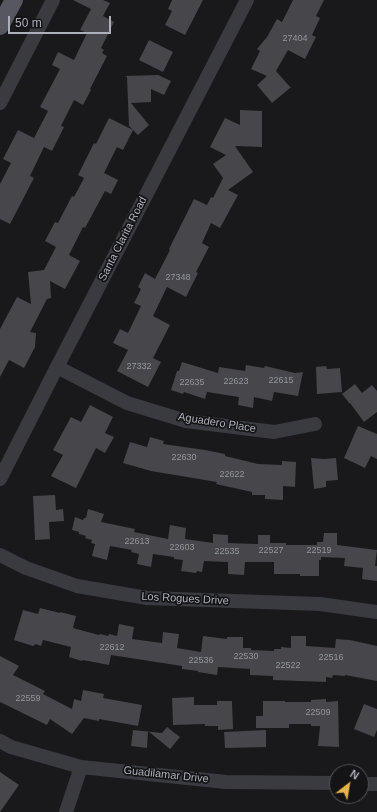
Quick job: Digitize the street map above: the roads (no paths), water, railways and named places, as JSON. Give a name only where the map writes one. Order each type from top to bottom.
[{"type":"main road","points":[[0,26],[14,0]]},
{"type":"street","points":[[0,103],[53,0]]},
{"type":"street","name":"Santa Clarita Road","points":[[0,479],[247,0]]},
{"type":"street","name":"Aguadero Place","points":[[57,367],[127,403],[186,421],[274,432],[315,424]]},
{"type":"street","name":"Los Rogues Drive","points":[[0,556],[26,568],[77,586],[147,598],[320,604],[377,612]]},
{"type":"street","name":"Guadilamar Drive","points":[[0,741],[11,747],[81,767],[226,782],[329,783]]},
{"type":"street","points":[[66,812],[81,767]]}]
